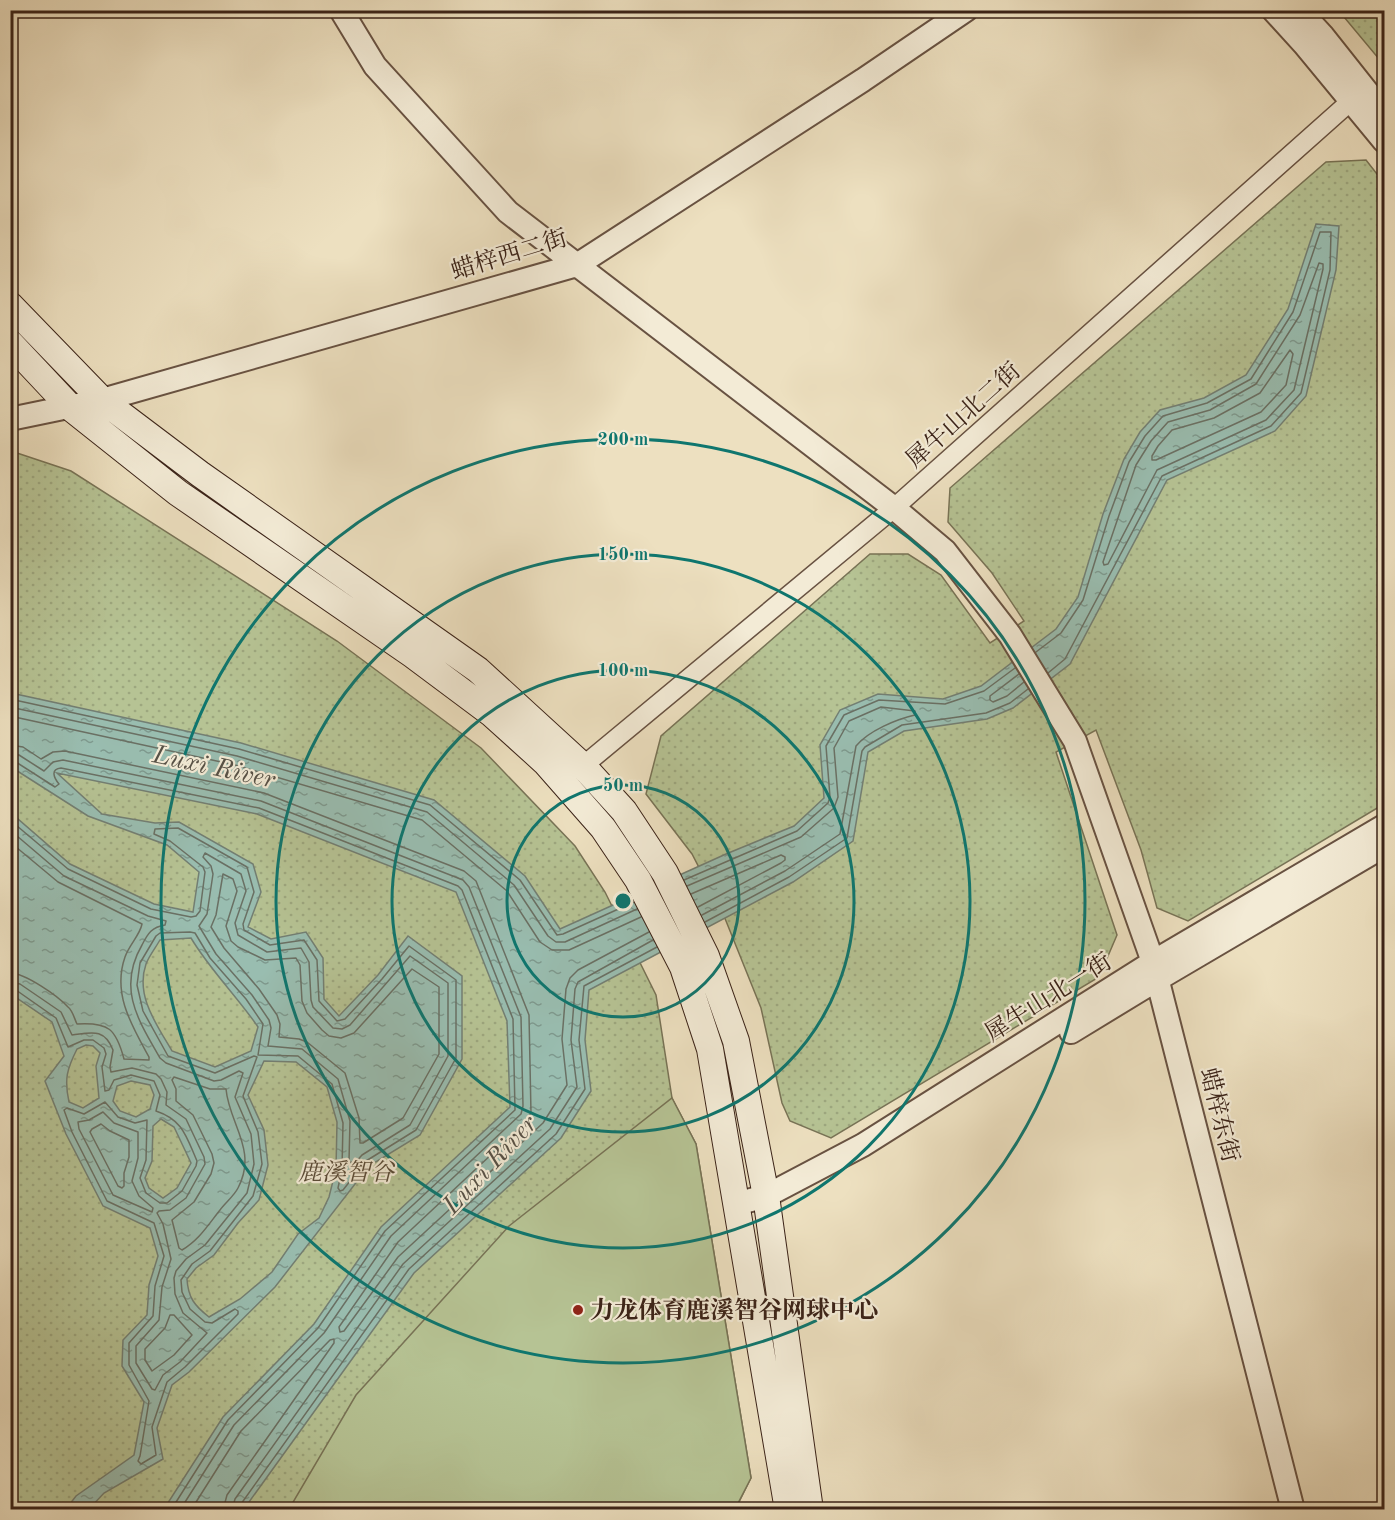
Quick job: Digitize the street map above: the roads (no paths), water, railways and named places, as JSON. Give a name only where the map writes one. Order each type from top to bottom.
[{"type":"main road","points":[[10,305],[102,400],[200,474],[478,670],[583,766],[624,811],[665,873],[701,946],[736,1041],[767,1204],[810,1509]]},
{"type":"main road","points":[[10,343],[71,408],[178,492],[413,655],[492,714],[545,762],[603,828],[638,880],[683,967],[710,1049],[788,1509]]},
{"type":"street","name":"蜡梓东街","points":[[341,10],[375,66],[508,212],[894,508],[945,551],[1010,635],[1075,741],[1156,971],[1293,1509]]},
{"type":"street","name":"蜡梓西二街","points":[[10,419],[102,400],[577,265],[863,80],[966,10]]},
{"type":"street","points":[[1273,10],[1358,94],[1384,112]]},
{"type":"street","points":[[1299,10],[1358,94],[1384,141]]},
{"type":"street","name":"犀牛山北二街","points":[[583,766],[894,508],[1358,94]]},
{"type":"street","name":"犀牛山北一街","points":[[738,1214],[849,1169],[1384,826]]},
{"type":"street","name":"犀牛山北一街","points":[[1156,971],[1384,846]]},
{"type":"water","name":"Luxi River","points":[[1316,224],[1339,226],[1336,270],[1306,396],[1275,431],[1167,480],[1070,664],[1013,708],[987,719],[904,731],[868,752],[853,841],[793,882],[589,990],[585,1040],[591,1091],[561,1138],[414,1273],[244,1509],[164,1509],[223,1417],[314,1324],[381,1227],[510,1107],[507,1021],[456,892],[257,814],[57,773],[102,814],[155,823],[179,822],[253,864],[261,892],[248,927],[271,939],[306,932],[323,958],[324,999],[339,1016],[378,975],[408,936],[462,976],[462,1059],[420,1135],[369,1166],[275,1287],[189,1372],[172,1385],[157,1428],[163,1459],[104,1493],[89,1509],[66,1509],[76,1496],[134,1455],[144,1402],[122,1366],[123,1340],[147,1315],[149,1285],[158,1256],[150,1228],[103,1206],[66,1134],[45,1081],[64,1056],[52,1022],[11,994],[11,813],[70,864],[154,904],[193,912],[199,872],[167,845],[88,816],[11,767],[11,693],[241,743],[434,800],[525,876],[560,929],[794,826],[824,798],[820,745],[840,710],[878,694],[943,699],[981,686],[1056,629],[1078,597],[1103,514],[1124,459],[1140,432],[1160,410],[1204,398],[1246,375],[1288,309]],"holes":[[[191,938],[258,1027],[251,1051],[215,1067],[172,1051],[149,1010],[143,987],[146,964],[160,940]],[[86,1045],[93,1046],[100,1053],[96,1066],[99,1098],[83,1108],[69,1102],[67,1087],[69,1068],[77,1049]],[[264,1061],[296,1062],[327,1087],[337,1122],[336,1169],[329,1197],[319,1218],[298,1234],[272,1272],[240,1299],[209,1317],[193,1301],[187,1279],[196,1268],[214,1255],[259,1200],[268,1165],[264,1130],[248,1095]],[[131,1081],[150,1085],[154,1095],[150,1109],[136,1117],[120,1111],[113,1101],[117,1086]],[[161,1119],[174,1127],[191,1163],[177,1188],[163,1198],[149,1188],[145,1178],[152,1161],[153,1126]]]},
{"type":"place","name":"力龙体育鹿溪智谷网球中心","points":[[578,1310]]},
{"type":"park label","name":"鹿溪智谷","points":[[346,1172]]}]
